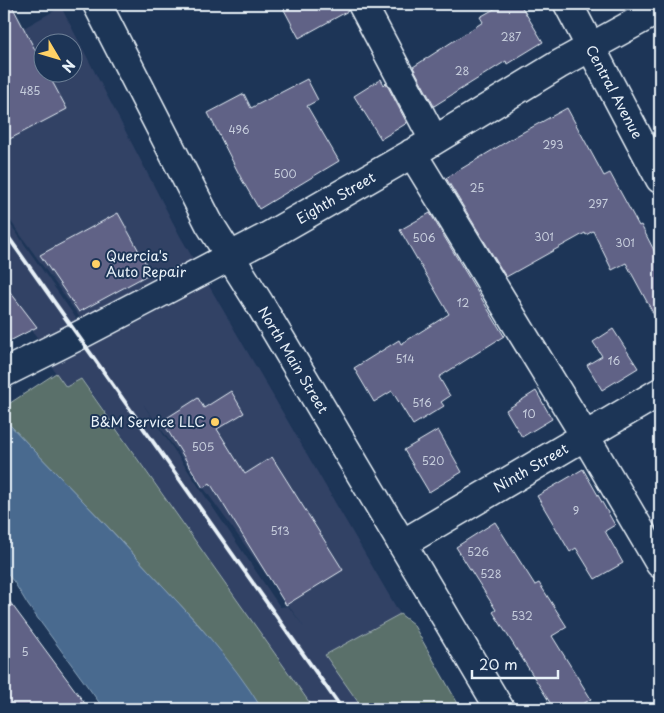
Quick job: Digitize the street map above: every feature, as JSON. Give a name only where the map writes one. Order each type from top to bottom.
[{"type":"street","name":"North Main Street","points":[[97,4],[190,188],[500,709]]},
{"type":"street","points":[[362,4],[423,147],[585,436],[660,564]]},
{"type":"street","name":"Central Avenue","points":[[568,4],[660,179]]},
{"type":"street","name":"Eighth Street","points":[[4,373],[230,257],[316,210],[591,46],[660,9]]},
{"type":"street","name":"Ninth Street","points":[[402,544],[660,392]]},
{"type":"shaded area","points":[[61,7],[74,32],[32,32],[32,82],[82,82],[82,47],[180,236],[400,614],[325,655],[363,709],[314,709],[82,379],[66,387],[39,349],[43,346],[4,290],[4,215],[78,321],[81,319],[4,212],[4,39]],"holes":[[[143,404],[304,627],[288,606],[280,607]]]},
{"type":"shaded area","points":[[4,419],[113,532],[194,620],[237,672],[262,709],[104,709],[4,570]]},
{"type":"green space","points":[[56,373],[66,387],[81,379],[314,709],[262,709],[199,625],[4,419],[4,407]]},
{"type":"green space","points":[[400,614],[413,624],[461,709],[363,709],[325,655]]},
{"type":"building","points":[[4,4],[11,4],[32,44],[32,82],[52,82],[67,109],[4,142]]},
{"type":"building","points":[[281,4],[346,4],[348,11],[299,38]]},
{"type":"building","points":[[503,4],[520,4],[543,42],[507,64],[506,61],[434,106],[413,67],[483,22],[480,17]]},
{"type":"building","points":[[307,79],[318,100],[307,106],[339,161],[259,209],[208,113],[244,94],[251,108]]},
{"type":"building","points":[[381,79],[384,85],[386,83],[407,123],[381,139],[354,96]]},
{"type":"building","points":[[567,108],[604,176],[610,173],[639,226],[641,225],[660,262],[660,326],[626,263],[612,270],[593,231],[586,235],[585,233],[506,277],[446,178]]},
{"type":"building","name":"Quercia's Auto Repair","points":[[118,213],[151,273],[79,312],[40,255]]},
{"type":"building","points":[[430,213],[504,336],[439,377],[450,396],[441,402],[444,406],[413,425],[392,391],[374,402],[354,368],[399,340],[401,344],[449,314],[400,230]]},
{"type":"building","points":[[4,284],[37,327],[4,344]]},
{"type":"building","points":[[613,329],[638,368],[602,390],[587,365],[602,356],[593,342]]},
{"type":"building","points":[[231,391],[244,413],[217,429],[245,474],[272,457],[343,570],[286,605],[210,483],[203,488],[162,421],[198,398],[204,408]]},
{"type":"building","points":[[536,391],[552,419],[522,437],[506,410]]},
{"type":"building","points":[[438,430],[462,472],[429,492],[404,450]]},
{"type":"building","points":[[583,469],[615,525],[605,531],[623,563],[595,579],[576,548],[570,552],[537,496]]},
{"type":"building","points":[[495,522],[535,585],[539,583],[567,627],[552,636],[591,699],[575,709],[554,709],[493,612],[496,610],[456,547]]},
{"type":"building","points":[[4,594],[89,709],[4,709]]},
{"type":"railway","points":[[4,231],[342,709]]},
{"type":"place","name":"Quercia's Auto Repair","points":[[96,264]]},
{"type":"place","name":"B&M Service LLC","points":[[215,422]]}]
